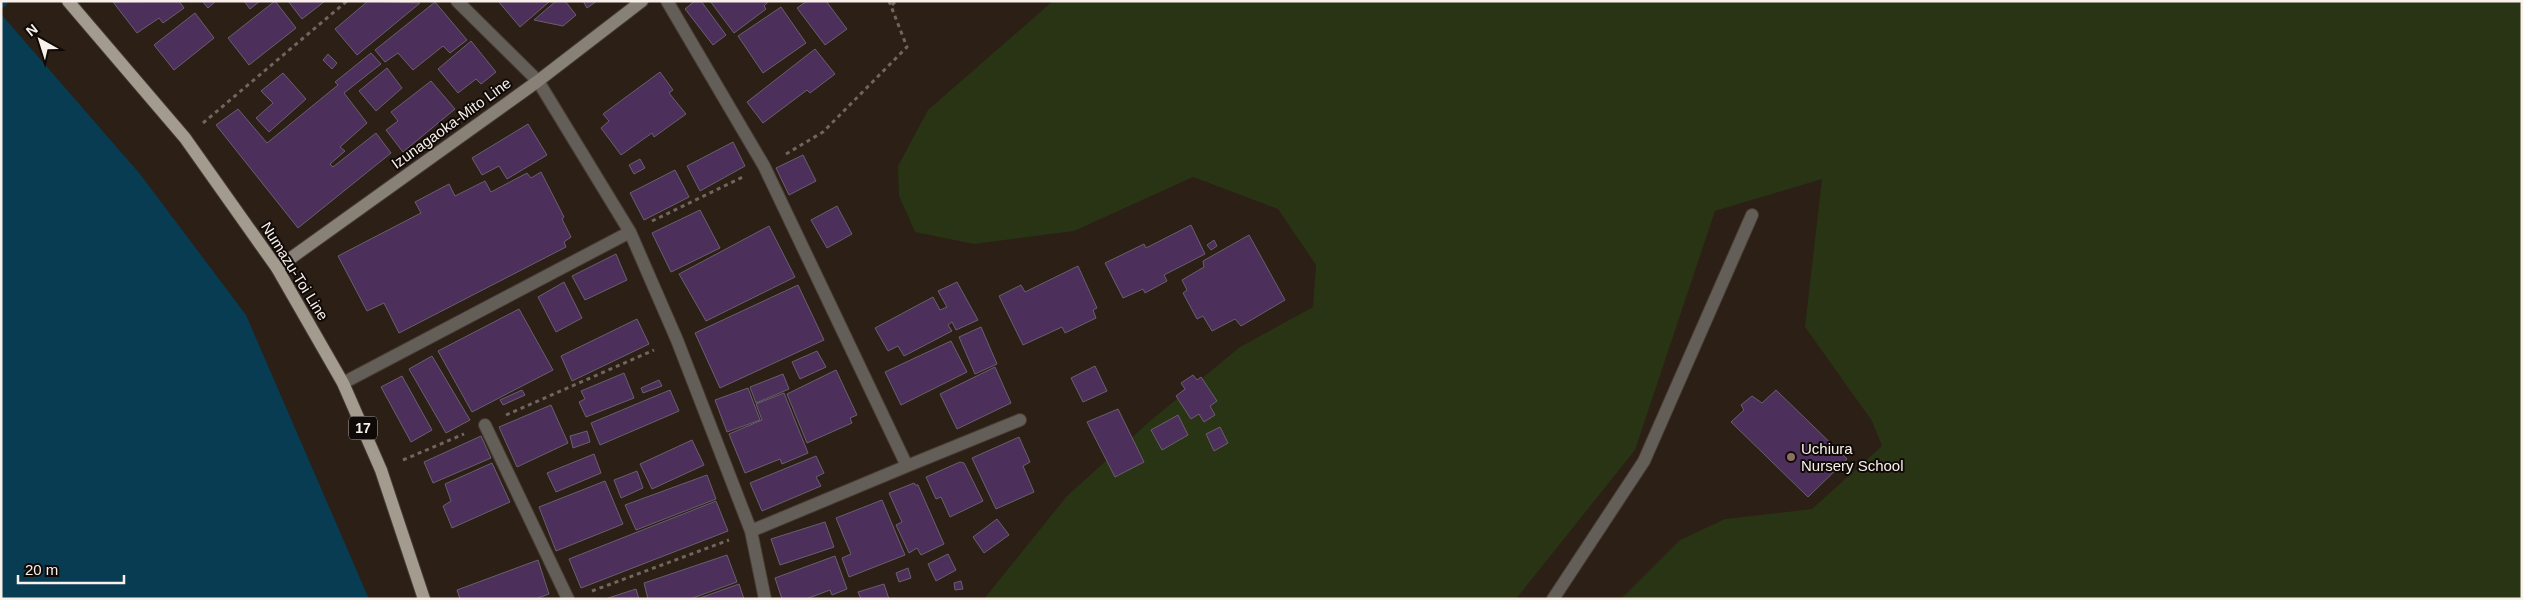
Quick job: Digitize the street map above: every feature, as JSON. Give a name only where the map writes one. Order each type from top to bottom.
[{"type":"main road","name":"Numazu-Toi Line","points":[[68,1],[185,138],[277,268],[343,383],[381,470],[424,599]]},
{"type":"main road","name":"Izunagaoka-Mito Line","points":[[277,268],[538,80],[642,1]]},
{"type":"street","points":[[457,1],[538,80],[630,232],[677,340],[751,531],[765,599]]},
{"type":"street","points":[[667,1],[764,166],[907,466]]},
{"type":"street","points":[[1553,599],[1644,461],[1752,215]]},
{"type":"street","points":[[343,383],[630,232]]},
{"type":"street","points":[[751,531],[1020,420]]},
{"type":"street","points":[[485,425],[568,599]]},
{"type":"path","points":[[185,138],[347,1]]},
{"type":"path","points":[[630,232],[764,166],[823,132],[907,47],[890,3],[896,1]]},
{"type":"path","points":[[381,470],[677,340]]},
{"type":"path","points":[[590,592],[751,531]]},
{"type":"green space","points":[[1053,1],[2522,1],[2522,599],[1621,599],[1680,540],[1725,519],[1812,509],[1882,446],[1872,421],[1805,327],[1822,179],[1715,211],[1635,450],[1516,599],[984,599],[1067,496],[1150,421],[1240,347],[1313,307],[1316,265],[1278,209],[1193,177],[1074,231],[974,244],[915,232],[899,196],[898,166],[928,110]]},
{"type":"water","points":[[1,14],[140,174],[246,315],[369,599],[1,599]]},
{"type":"building","points":[[179,1],[184,8],[163,23],[159,18],[137,33],[113,2]]},
{"type":"building","points":[[202,1],[216,1],[208,8]]},
{"type":"building","points":[[244,1],[260,1],[250,9]]},
{"type":"building","points":[[275,1],[296,28],[249,65],[228,38]]},
{"type":"building","points":[[288,1],[325,1],[302,19]]},
{"type":"building","points":[[368,1],[420,3],[357,55],[335,29]]},
{"type":"building","points":[[498,1],[550,1],[520,27]]},
{"type":"building","points":[[556,1],[565,1],[576,15],[563,26],[534,20]]},
{"type":"building","points":[[583,1],[597,1],[587,8]]},
{"type":"building","points":[[695,1],[701,1],[726,35],[713,45],[685,9]]},
{"type":"building","points":[[710,1],[769,1],[764,6],[766,9],[734,33]]},
{"type":"building","points":[[807,1],[826,1],[847,29],[825,45],[797,8]]},
{"type":"building","points":[[435,2],[467,40],[450,53],[443,46],[413,70],[398,53],[385,62],[375,50]]},
{"type":"building","points":[[781,7],[806,43],[763,73],[738,36]]},
{"type":"building","points":[[195,13],[214,38],[174,70],[154,45]]},
{"type":"building","points":[[471,41],[496,72],[481,84],[476,79],[458,93],[438,69]]},
{"type":"building","points":[[815,49],[835,74],[810,93],[807,90],[763,123],[747,102]]},
{"type":"building","points":[[371,53],[381,64],[344,93],[367,123],[340,147],[345,151],[330,164],[333,167],[376,133],[391,153],[298,228],[216,125],[238,109],[267,143],[338,85],[335,82]]},
{"type":"building","points":[[328,54],[337,63],[332,69],[323,60]]},
{"type":"building","points":[[387,68],[402,88],[376,111],[359,91]]},
{"type":"building","points":[[660,72],[673,90],[669,93],[686,114],[654,137],[652,133],[621,155],[601,128],[609,121],[603,114]]},
{"type":"building","points":[[283,73],[306,99],[269,132],[256,118],[273,103],[261,91]]},
{"type":"building","points":[[431,81],[455,109],[403,152],[386,130],[398,121],[391,112]]},
{"type":"building","points":[[528,124],[547,155],[507,179],[499,166],[482,175],[472,158]]},
{"type":"building","points":[[733,142],[745,166],[700,191],[687,166]]},
{"type":"building","points":[[803,155],[816,181],[789,195],[776,168]]},
{"type":"building","points":[[640,159],[645,168],[634,174],[629,165]]},
{"type":"building","points":[[675,170],[689,197],[644,220],[630,193]]},
{"type":"building","points":[[541,172],[564,217],[562,219],[571,237],[564,242],[566,247],[399,333],[384,303],[367,311],[338,256],[421,213],[415,202],[449,184],[455,196],[485,181],[491,192],[527,173],[531,178]]},
{"type":"building","points":[[837,206],[852,234],[827,248],[811,220]]},
{"type":"building","points":[[700,210],[720,248],[671,272],[652,233]]},
{"type":"building","points":[[1191,225],[1205,254],[1164,275],[1167,281],[1145,293],[1143,289],[1123,298],[1105,263],[1144,244],[1146,248]]},
{"type":"building","points":[[769,226],[795,277],[706,321],[679,274]]},
{"type":"building","points":[[1249,235],[1285,300],[1241,326],[1235,319],[1212,331],[1203,316],[1197,319],[1183,293],[1187,290],[1182,280],[1204,267],[1203,261]]},
{"type":"building","points":[[1214,240],[1217,246],[1211,250],[1207,245]]},
{"type":"building","points":[[616,254],[627,280],[585,300],[572,276]]},
{"type":"building","points":[[1078,266],[1097,308],[1093,310],[1096,318],[1065,333],[1062,327],[1023,345],[999,296],[1021,285],[1025,292]]},
{"type":"building","points":[[564,282],[582,318],[556,332],[538,297]]},
{"type":"building","points":[[957,282],[978,320],[956,330],[952,322],[948,325],[952,331],[904,356],[898,346],[888,351],[875,328],[933,297],[940,310],[947,307],[938,291]]},
{"type":"building","points":[[798,285],[824,340],[720,388],[695,333]]},
{"type":"building","points":[[519,309],[553,370],[472,412],[438,351]]},
{"type":"building","points":[[637,319],[649,344],[572,381],[561,356]]},
{"type":"building","points":[[981,327],[997,364],[975,374],[959,337]]},
{"type":"building","points":[[951,341],[967,372],[901,405],[885,372]]},
{"type":"building","points":[[817,351],[826,367],[800,379],[792,362]]},
{"type":"building","points":[[432,356],[470,420],[446,433],[409,369]]},
{"type":"building","points":[[1095,366],[1107,391],[1083,402],[1071,378]]},
{"type":"building","points":[[995,367],[1011,403],[957,429],[940,394]]},
{"type":"building","points":[[836,370],[857,415],[850,418],[852,423],[807,443],[787,394]]},
{"type":"building","points":[[624,373],[634,398],[586,417],[579,402],[585,399],[581,391]]},
{"type":"building","points":[[783,374],[789,389],[756,403],[750,387]]},
{"type":"building","points":[[1193,375],[1197,380],[1201,377],[1217,401],[1210,406],[1215,415],[1204,422],[1199,414],[1191,419],[1176,396],[1185,389],[1181,383]]},
{"type":"building","points":[[402,376],[432,430],[411,442],[381,387]]},
{"type":"building","points":[[659,380],[662,386],[643,393],[641,388]]},
{"type":"building","points":[[748,388],[760,420],[727,432],[715,400]]},
{"type":"building","points":[[522,390],[525,395],[503,405],[500,400]]},
{"type":"building","points":[[670,390],[679,411],[600,445],[591,423]]},
{"type":"building","points":[[1776,390],[1847,459],[1808,497],[1731,422],[1744,410],[1741,405],[1752,396],[1762,403]]},
{"type":"building","points":[[784,393],[808,453],[782,464],[780,459],[745,473],[729,434],[762,420],[756,404]]},
{"type":"building","points":[[551,405],[568,443],[517,467],[499,427]]},
{"type":"building","points":[[1118,409],[1144,462],[1115,477],[1087,422]]},
{"type":"building","points":[[1178,415],[1188,435],[1162,450],[1151,430]]},
{"type":"building","points":[[1220,427],[1228,443],[1214,451],[1206,434]]},
{"type":"building","points":[[587,431],[590,442],[573,448],[570,436]]},
{"type":"building","points":[[481,436],[491,458],[433,483],[424,462]]},
{"type":"building","points":[[1019,437],[1030,462],[1023,466],[1034,492],[996,509],[972,458]]},
{"type":"building","points":[[692,440],[704,465],[652,489],[640,464]]},
{"type":"building","points":[[594,454],[601,473],[556,492],[547,473]]},
{"type":"building","points":[[816,456],[824,473],[816,477],[821,486],[762,511],[750,483]]},
{"type":"building","points":[[960,462],[964,463],[983,501],[950,517],[941,497],[936,499],[926,477]]},
{"type":"building","points":[[492,463],[510,502],[452,528],[443,506],[451,501],[445,484]]},
{"type":"building","points":[[637,471],[643,488],[621,498],[614,480]]},
{"type":"building","points":[[707,475],[716,499],[636,530],[625,505]]},
{"type":"building","points":[[605,481],[623,524],[556,551],[539,507]]},
{"type":"building","points":[[914,483],[918,485],[944,544],[921,555],[917,548],[909,553],[896,525],[902,522],[889,493]]},
{"type":"building","points":[[882,500],[905,555],[849,577],[842,558],[851,554],[836,518]]},
{"type":"building","points":[[716,501],[728,531],[581,588],[569,559]]},
{"type":"building","points":[[997,519],[1009,535],[984,553],[973,537]]},
{"type":"building","points":[[825,522],[834,547],[780,565],[771,539]]},
{"type":"building","points":[[948,554],[956,570],[936,581],[928,564]]},
{"type":"building","points":[[727,555],[737,582],[690,599],[648,599],[644,583]]},
{"type":"building","points":[[835,556],[847,589],[832,595],[830,590],[806,599],[782,599],[775,578]]},
{"type":"building","points":[[538,560],[549,594],[535,599],[460,599],[457,590]]},
{"type":"building","points":[[908,568],[911,578],[899,582],[896,573]]},
{"type":"building","points":[[961,581],[963,589],[955,590],[954,583]]},
{"type":"building","points":[[739,584],[744,599],[697,599]]},
{"type":"building","points":[[884,584],[889,599],[861,599],[858,592]]},
{"type":"building","points":[[636,589],[639,599],[605,599]]},
{"type":"place","name":"Uchiura Nursery School","points":[[1791,457]]}]
